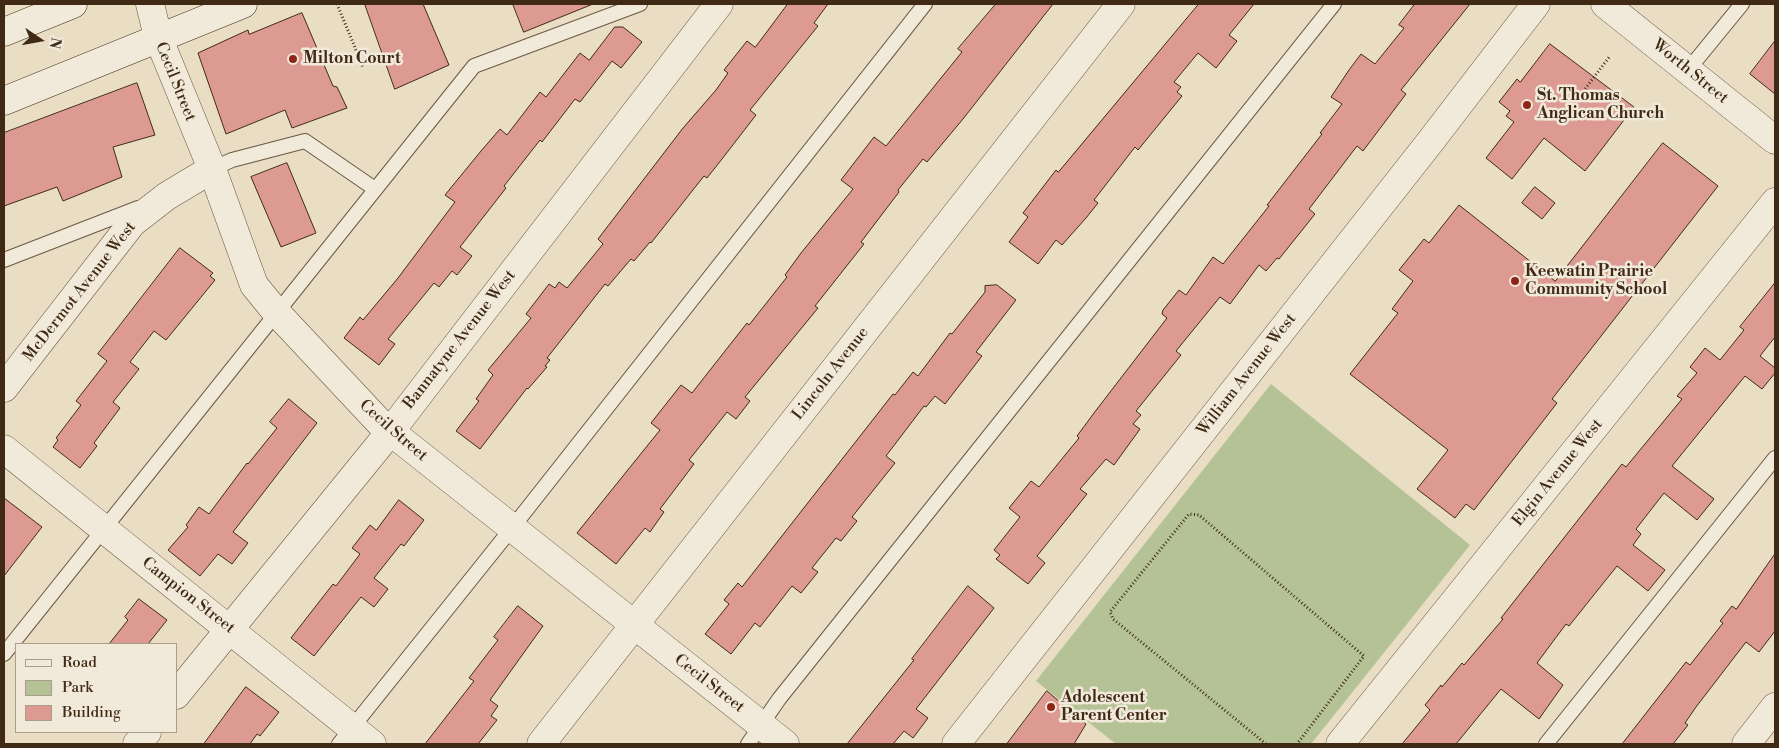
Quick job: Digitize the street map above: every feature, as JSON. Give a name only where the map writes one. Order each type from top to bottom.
[{"type":"street","points":[[4,32],[72,4]]},
{"type":"street","name":"Cecil Street","points":[[150,4],[158,37],[212,169],[254,285],[276,312],[390,432],[635,625],[754,734],[785,744]]},
{"type":"street","points":[[4,101],[243,4]]},
{"type":"street","name":"Bannatyne Avenue West","points":[[178,693],[390,432],[719,4]]},
{"type":"street","name":"Lincoln Avenue","points":[[541,744],[1121,4]]},
{"type":"street","name":"William Avenue West","points":[[956,744],[1424,150],[1536,4]]},
{"type":"street","name":"Worth Street","points":[[1605,4],[1775,140]]},
{"type":"street","name":"McDermot Avenue West","points":[[4,388],[132,223],[167,196],[212,169]]},
{"type":"street","name":"Elgin Avenue West","points":[[1340,744],[1775,202]]},
{"type":"street","name":"Campion Street","points":[[4,449],[230,628],[354,739]]},
{"type":"street","points":[[1746,744],[1775,707]]},
{"type":"street","points":[[137,744],[146,733]]},
{"type":"lane","points":[[4,654],[474,66],[640,4]]},
{"type":"lane","points":[[354,739],[512,528],[924,4]]},
{"type":"lane","points":[[754,734],[1334,4]]},
{"type":"lane","points":[[1688,70],[1742,4]]},
{"type":"lane","points":[[212,169],[232,160],[304,140],[375,189]]},
{"type":"lane","points":[[4,260],[167,196]]},
{"type":"lane","points":[[1546,744],[1775,458]]},
{"type":"path","points":[[337,4],[363,67]]},
{"type":"path","points":[[1566,114],[1610,56]]},
{"type":"path","points":[[1266,744],[1113,619],[1110,612],[1188,514],[1199,516],[1364,656],[1297,744]]},
{"type":"green space","points":[[1271,384],[1470,545],[1311,744],[1116,744],[1036,681]]},
{"type":"building","name":"Milton Court","points":[[365,4],[423,4],[449,65],[395,89]]},
{"type":"building","points":[[513,4],[593,4],[524,32]]},
{"type":"building","points":[[788,4],[828,4],[814,23],[818,26],[750,110],[756,115],[722,159],[707,178],[704,176],[651,243],[634,261],[631,259],[608,286],[605,284],[547,358],[550,360],[545,366],[547,367],[527,388],[480,449],[456,431],[479,401],[476,399],[493,375],[488,370],[531,318],[526,314],[549,284],[555,288],[559,282],[567,288],[603,244],[598,239],[683,128],[716,90],[728,73],[724,70],[747,41],[755,47]]},
{"type":"building","points":[[996,4],[1053,4],[963,119],[927,162],[923,159],[898,190],[899,192],[861,242],[864,244],[815,306],[818,308],[745,397],[750,401],[736,419],[727,412],[689,460],[694,464],[660,509],[664,512],[650,532],[645,528],[616,564],[577,533],[660,430],[651,423],[681,385],[692,393],[747,323],[749,325],[787,277],[785,275],[801,253],[853,189],[841,180],[874,137],[886,146],[962,52],[958,49]]},
{"type":"building","points":[[1199,4],[1254,4],[1229,35],[1237,41],[1216,68],[1198,53],[1174,82],[1181,87],[1177,92],[1182,96],[1138,150],[1135,147],[1094,200],[1098,203],[1086,218],[1062,245],[1056,240],[1038,264],[1009,242],[1028,217],[1023,213],[1056,170],[1058,172]]},
{"type":"building","points":[[1415,4],[1470,4],[1401,90],[1406,94],[1363,151],[1357,146],[1309,209],[1315,214],[1279,259],[1277,258],[1266,271],[1259,265],[1230,304],[1220,297],[1176,351],[1181,355],[1136,411],[1141,415],[1133,424],[1140,429],[1114,465],[1106,459],[1080,489],[1087,494],[1037,556],[1045,563],[1028,584],[996,559],[1000,555],[994,550],[1020,517],[1009,508],[1031,481],[1039,487],[1079,438],[1077,436],[1167,318],[1162,314],[1163,310],[1179,290],[1186,295],[1213,257],[1223,264],[1269,206],[1267,205],[1322,134],[1320,133],[1342,104],[1331,97],[1349,70],[1361,54],[1375,64],[1404,28],[1399,25]]},
{"type":"building","points":[[302,13],[333,86],[337,87],[347,108],[292,128],[285,110],[226,134],[198,53],[248,30],[249,34]]},
{"type":"building","points":[[615,27],[623,27],[642,42],[621,68],[612,61],[580,102],[575,99],[542,142],[540,140],[504,186],[506,188],[460,247],[472,256],[457,275],[452,271],[439,287],[434,283],[388,339],[395,344],[379,365],[344,338],[360,317],[363,320],[398,278],[455,202],[445,195],[500,129],[507,135],[540,92],[546,97],[580,53],[589,60]]},
{"type":"building","points":[[1775,41],[1775,94],[1750,74]]},
{"type":"building","name":"St. Thomas Anglican Church","points":[[1550,44],[1634,107],[1585,171],[1544,138],[1512,179],[1486,158],[1514,122],[1506,116],[1510,111],[1499,102],[1517,79],[1520,82]]},
{"type":"building","points":[[137,83],[155,135],[113,147],[122,177],[63,201],[57,187],[4,206],[4,133]]},
{"type":"building","points":[[1663,143],[1718,186],[1552,399],[1557,403],[1474,510],[1466,504],[1455,518],[1417,489],[1448,450],[1350,374],[1398,313],[1392,309],[1413,281],[1399,270],[1424,239],[1429,243],[1459,205],[1555,281]]},
{"type":"building","points":[[287,163],[316,233],[281,247],[251,177]]},
{"type":"building","points":[[1535,187],[1555,203],[1542,219],[1522,203]]},
{"type":"building","points":[[180,248],[213,273],[210,276],[215,280],[166,340],[154,331],[130,362],[139,369],[113,402],[120,408],[94,443],[97,446],[80,468],[53,447],[58,440],[56,438],[81,405],[76,401],[107,361],[98,354]]},
{"type":"building","points":[[1775,283],[1775,337],[1760,356],[1775,368],[1775,373],[1762,389],[1745,376],[1672,466],[1714,499],[1697,520],[1664,493],[1636,529],[1641,534],[1633,545],[1665,570],[1648,591],[1617,566],[1569,626],[1566,624],[1537,663],[1563,685],[1539,719],[1501,689],[1456,744],[1402,744],[1430,710],[1425,705],[1441,685],[1442,687],[1462,663],[1464,665],[1503,619],[1501,618],[1622,464],[1626,467],[1682,399],[1677,396],[1697,373],[1690,367],[1705,348],[1720,360],[1744,330],[1740,327]]},
{"type":"building","points":[[997,285],[1016,300],[976,352],[982,356],[945,404],[935,396],[926,407],[924,406],[886,456],[895,463],[852,517],[857,521],[841,541],[836,538],[812,568],[818,572],[801,593],[792,586],[760,627],[755,623],[731,654],[705,634],[729,604],[724,600],[738,583],[742,587],[893,394],[895,395],[913,372],[918,376],[950,333],[952,334],[985,292],[985,286]]},
{"type":"building","points":[[289,399],[317,423],[233,532],[248,543],[232,564],[218,554],[200,576],[168,550],[188,527],[186,525],[199,507],[209,514],[247,463],[277,428],[270,422]]},
{"type":"building","points":[[4,498],[42,527],[4,576]]},
{"type":"building","points":[[399,500],[424,520],[404,546],[401,544],[374,578],[388,589],[374,607],[361,597],[314,656],[291,638],[333,584],[336,586],[360,554],[352,548],[370,525],[376,530]]},
{"type":"building","points":[[1775,554],[1775,631],[1759,652],[1746,642],[1696,707],[1685,723],[1688,725],[1673,744],[1622,744],[1686,662],[1690,665],[1723,623],[1720,621],[1732,606],[1736,609]]},
{"type":"building","points":[[968,586],[994,608],[916,709],[928,718],[913,738],[904,731],[893,744],[847,744],[914,660],[912,659]]},
{"type":"building","points":[[139,599],[167,620],[149,643],[110,643],[128,620],[125,617]]},
{"type":"building","points":[[518,606],[543,626],[490,700],[498,706],[491,716],[497,720],[478,744],[425,744],[474,681],[469,678],[498,640],[494,637]]},
{"type":"building","points":[[246,687],[279,712],[260,736],[257,734],[250,744],[204,744]]},
{"type":"building","name":"Adolescent Parent Center","points":[[1047,691],[1086,724],[1074,744],[1007,744]]},
{"type":"place","name":"Milton Court","points":[[293,59]]},
{"type":"place","name":"St. Thomas Anglican Church","points":[[1527,105]]},
{"type":"place","name":"Keewatin Prairie Community School","points":[[1515,281]]},
{"type":"place","name":"Adolescent Parent Center","points":[[1051,707]]}]
